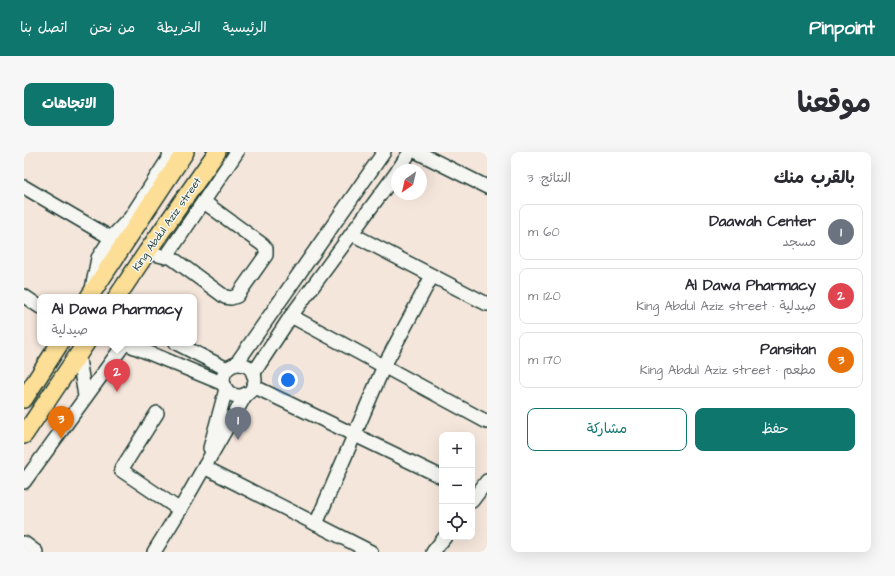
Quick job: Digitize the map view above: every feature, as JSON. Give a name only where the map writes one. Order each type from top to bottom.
[{"type":"main road","points":[[91,294],[174,152]]},
{"type":"main road","name":"King Abdul Aziz street","points":[[120,294],[147,252],[217,152]]},
{"type":"main road","points":[[24,399],[58,346]]},
{"type":"main road","points":[[24,435],[82,348]]},
{"type":"street","points":[[90,294],[98,258],[111,238],[130,218],[174,152]]},
{"type":"street","points":[[147,252],[166,257],[168,255],[237,152]]},
{"type":"street","points":[[204,467],[225,387],[224,374],[384,152]]},
{"type":"street","points":[[402,164],[410,152]]},
{"type":"street","points":[[417,152],[487,187]]},
{"type":"street","points":[[154,552],[180,510],[291,316],[391,181]]},
{"type":"street","points":[[24,187],[111,238]]},
{"type":"street","points":[[168,255],[225,297],[231,298],[237,296],[266,255],[266,249],[263,245],[204,202]]},
{"type":"street","points":[[352,234],[487,304]]},
{"type":"street","points":[[316,524],[384,366],[432,276]]},
{"type":"street","points":[[24,296],[37,305]]},
{"type":"street","points":[[291,316],[487,422]]},
{"type":"street","points":[[24,482],[123,346]]},
{"type":"street","points":[[132,346],[225,387],[235,395],[251,384]]},
{"type":"street","points":[[183,346],[231,366],[246,366],[251,384],[439,476]]},
{"type":"street","points":[[82,348],[85,396]]},
{"type":"street","points":[[157,413],[121,470],[180,510]]},
{"type":"street","points":[[204,467],[371,552]]},
{"type":"street","points":[[477,496],[487,481]]},
{"type":"street","points":[[433,552],[443,540]]},
{"type":"street","points":[[24,543],[36,552]]},
{"type":"place","name":"Al Dawa Pharmacy","points":[[117,392]]},
{"type":"place","name":"Pansitan","points":[[61,439]]},
{"type":"place","name":"Daawah Center","points":[[238,440]]}]
